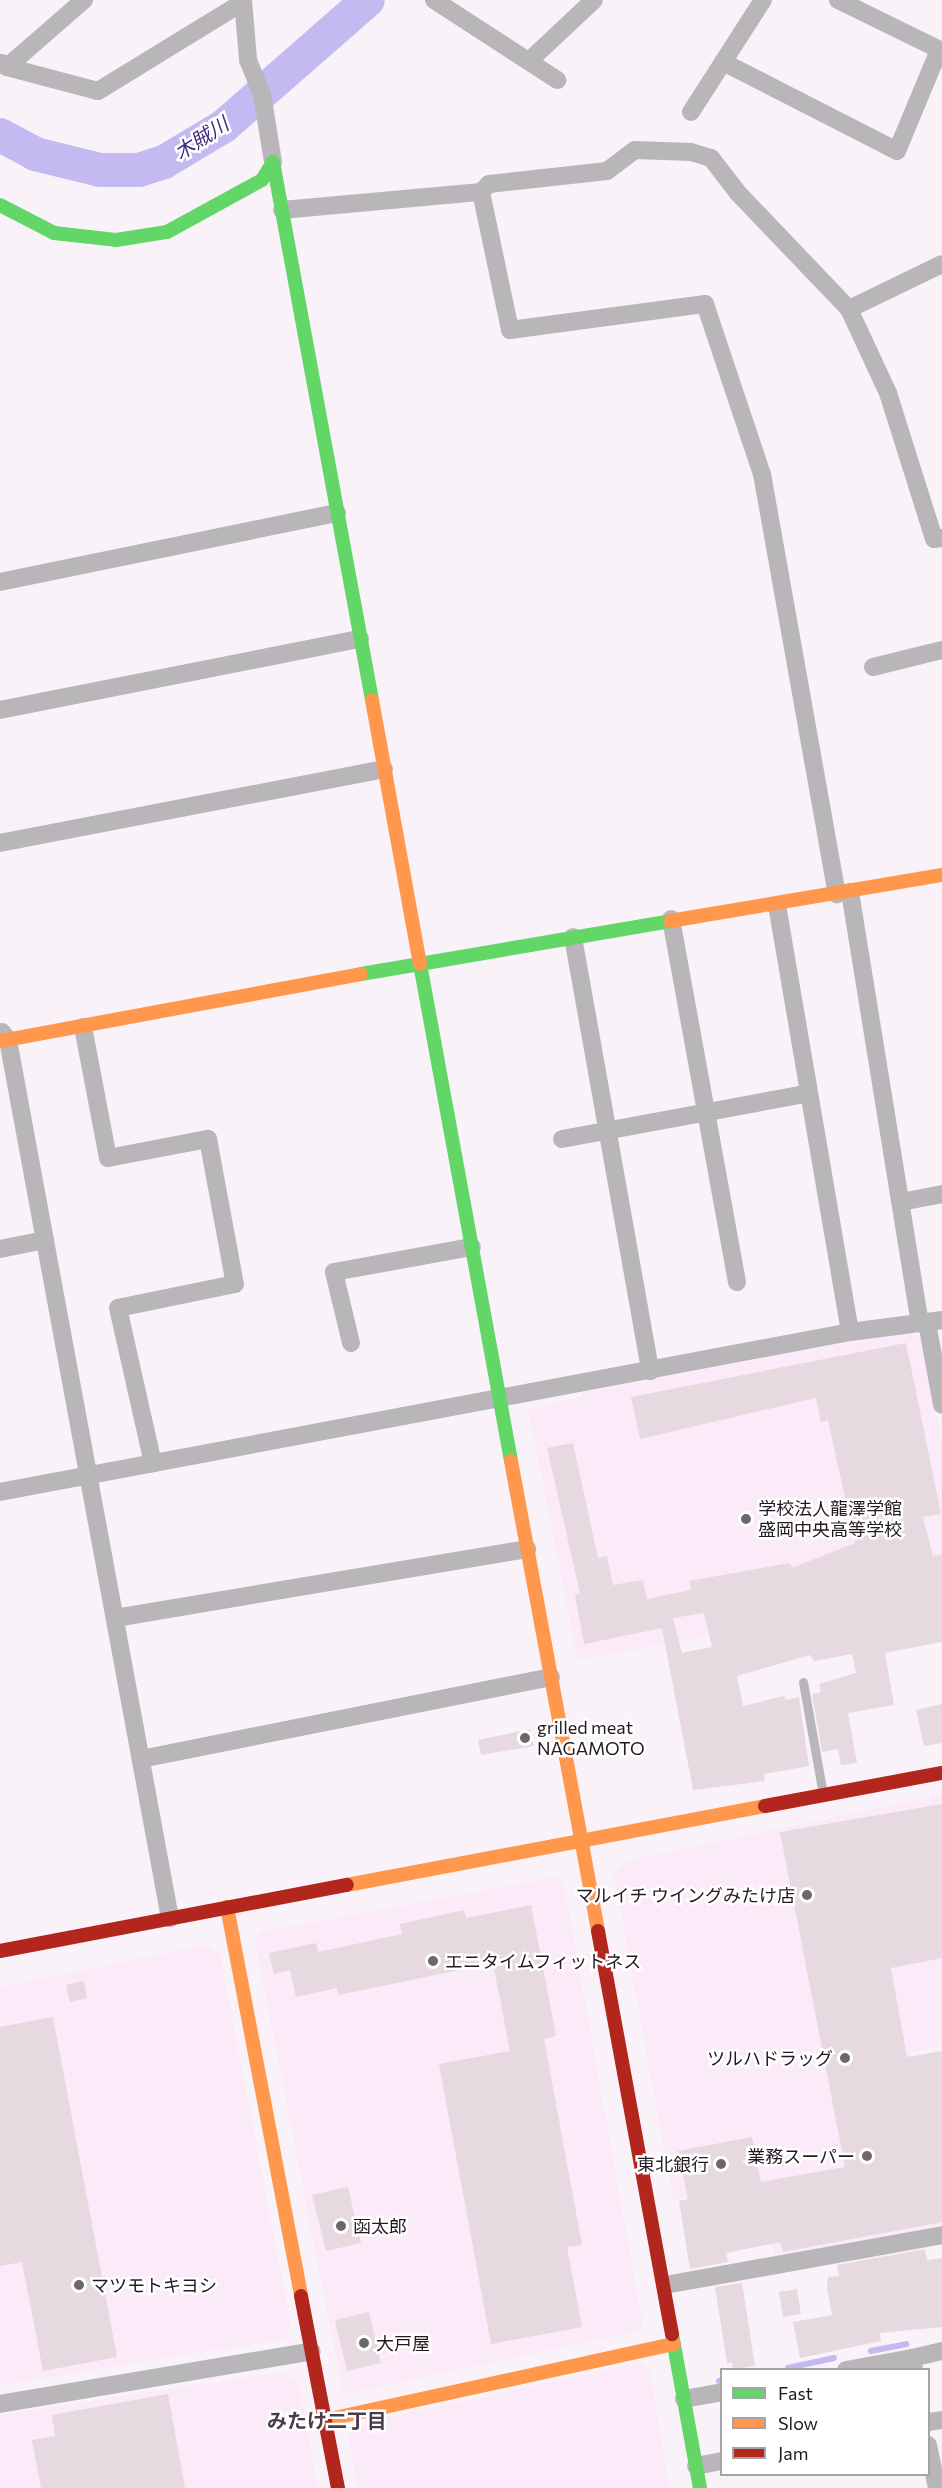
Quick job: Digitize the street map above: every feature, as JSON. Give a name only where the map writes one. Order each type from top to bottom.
[{"type":"street","points":[[4,64],[84,0]]},
{"type":"street","points":[[434,0],[557,80]]},
{"type":"street","points":[[529,61],[594,0]]},
{"type":"street","points":[[691,112],[762,0]]},
{"type":"street","points":[[723,62],[897,151],[941,50],[838,0]]},
{"type":"street","points":[[4,64],[98,91],[243,1],[248,60],[262,94],[419,963],[502,1396],[527,1549],[585,1843],[700,2488]]},
{"type":"street","points":[[282,210],[481,192],[489,184],[607,171],[635,150],[691,152],[711,158],[738,193],[849,309],[888,393],[934,539],[942,538]]},
{"type":"street","points":[[0,205],[54,233],[116,240],[167,231],[219,206],[262,180],[273,162]]},
{"type":"street","points":[[481,192],[510,330],[705,304],[762,474],[902,1202],[929,1322],[942,1405]]},
{"type":"street","points":[[849,309],[942,264]]},
{"type":"street","points":[[0,582],[337,513]]},
{"type":"street","points":[[0,710],[360,639]]},
{"type":"street","points":[[873,667],[942,650]]},
{"type":"street","points":[[0,843],[384,769]]},
{"type":"street","points":[[170,1918],[45,1240],[3,1036],[82,1027],[419,963],[671,919],[777,905],[942,875]]},
{"type":"street","points":[[777,905],[850,1332]]},
{"type":"street","points":[[671,919],[737,1282]]},
{"type":"street","points":[[573,937],[650,1371]]},
{"type":"street","points":[[82,1027],[108,1158],[208,1139],[235,1284],[118,1308],[153,1463]]},
{"type":"street","points":[[562,1139],[608,1128],[809,1093]]},
{"type":"street","points":[[902,1202],[942,1194]]},
{"type":"street","points":[[0,1249],[45,1240]]},
{"type":"street","points":[[351,1343],[334,1272],[472,1247]]},
{"type":"street","points":[[0,1492],[850,1332],[929,1322]]},
{"type":"street","points":[[115,1618],[527,1549]]},
{"type":"street","points":[[141,1759],[551,1677]]},
{"type":"street","points":[[0,1951],[227,1907],[585,1843],[942,1773]]},
{"type":"street","points":[[227,1907],[338,2488]]},
{"type":"street","points":[[665,2285],[942,2235]]},
{"type":"street","points":[[325,2420],[674,2344]]},
{"type":"street","points":[[0,2404],[312,2351]]},
{"type":"street","points":[[868,2368],[913,2364],[942,2351]]},
{"type":"street","points":[[684,2399],[720,2392]]},
{"type":"street","points":[[930,2455],[937,2488]]},
{"type":"street","points":[[696,2466],[720,2461]]},
{"type":"lane","points":[[803,1682],[824,1796]]},
{"type":"shaded area","name":"学校法人龍澤学館 盛岡中央高等学校","points":[[908,1330],[924,1340],[942,1443],[942,1594],[578,1660],[528,1409],[583,1397],[583,1392]]},
{"type":"shaded area","points":[[942,1795],[942,2046],[911,2052],[942,2227],[775,2258],[761,2182],[673,2200],[614,1874],[626,1861]]},
{"type":"shaded area","points":[[557,1877],[565,1890],[643,2326],[638,2331],[349,2393],[342,2388],[255,1941],[261,1932]]},
{"type":"shaded area","points":[[207,1945],[220,1954],[291,2326],[283,2339],[0,2385],[0,1987]]},
{"type":"shaded area","points":[[642,2362],[649,2370],[670,2488],[358,2488],[349,2442],[352,2425]]},
{"type":"shaded area","points":[[282,2372],[299,2383],[318,2488],[0,2488],[0,2415]]},
{"type":"building","points":[[906,1343],[941,1514],[923,1517],[933,1556],[942,1554],[942,1642],[885,1653],[894,1705],[848,1713],[857,1763],[841,1765],[838,1749],[822,1752],[812,1694],[821,1692],[819,1684],[856,1673],[852,1654],[814,1661],[810,1655],[737,1676],[743,1706],[784,1696],[786,1700],[799,1697],[809,1766],[764,1774],[765,1781],[693,1790],[662,1628],[584,1644],[575,1595],[580,1593],[547,1448],[573,1443],[598,1558],[607,1556],[613,1585],[643,1580],[647,1599],[691,1590],[689,1581],[790,1563],[792,1568],[855,1543],[828,1420],[821,1422],[816,1398],[640,1439],[631,1397]],"holes":[[[704,1613],[712,1647],[682,1653],[673,1618]]]},
{"type":"building","points":[[942,1704],[942,1743],[924,1746],[916,1710]]},
{"type":"building","points":[[530,1729],[534,1746],[481,1755],[478,1740]]},
{"type":"building","points":[[942,1804],[942,1958],[891,1968],[907,2057],[942,2051],[942,2222],[783,2252],[780,2242],[726,2253],[728,2262],[690,2269],[679,2201],[688,2199],[678,2151],[752,2137],[761,2182],[845,2167],[780,1832]]},
{"type":"building","points":[[531,1905],[556,2036],[544,2039],[582,2245],[567,2247],[582,2327],[491,2344],[439,2064],[510,2051],[493,1963],[339,1995],[337,1988],[296,1997],[290,1970],[274,1974],[269,1953],[316,1943],[318,1952],[402,1934],[400,1924],[464,1910],[466,1918]]},
{"type":"building","points":[[84,1981],[87,1998],[70,2002],[66,1985]]},
{"type":"building","points":[[53,2017],[117,2357],[43,2371],[22,2262],[0,2266],[0,2027]]},
{"type":"building","points":[[348,2187],[361,2243],[326,2251],[312,2195]]},
{"type":"building","points":[[925,2249],[927,2260],[942,2258],[942,2327],[880,2333],[881,2341],[800,2358],[793,2322],[832,2315],[827,2288],[828,2277],[839,2276],[837,2265]]},
{"type":"building","points":[[742,2283],[755,2366],[733,2368],[732,2363],[727,2363],[715,2287]]},
{"type":"building","points":[[797,2289],[801,2314],[783,2317],[779,2292]]},
{"type":"building","points":[[369,2312],[381,2363],[347,2371],[335,2320]]},
{"type":"building","points":[[168,2394],[185,2488],[41,2488],[32,2440],[55,2436],[52,2415]]},
{"type":"waterway","name":"木賊川","points":[[0,135],[35,154],[100,170],[139,170],[164,162],[224,126],[368,0]]},
{"type":"waterway","points":[[871,2351],[906,2344]]},
{"type":"waterway","points":[[788,2368],[834,2358]]},
{"type":"traffic: fast","points":[[273,162],[372,700]]},
{"type":"traffic: fast","points":[[0,205],[54,233],[116,240],[167,232],[262,180],[273,162]]},
{"type":"traffic: fast","points":[[361,974],[670,921]]},
{"type":"traffic: fast","points":[[420,964],[511,1461]]},
{"type":"traffic: fast","points":[[672,2334],[700,2488]]},
{"type":"traffic: slow","points":[[372,700],[420,964]]},
{"type":"traffic: slow","points":[[670,921],[942,875]]},
{"type":"traffic: slow","points":[[0,1041],[361,974]]},
{"type":"traffic: slow","points":[[511,1461],[598,1931]]},
{"type":"traffic: slow","points":[[347,1885],[765,1806]]},
{"type":"traffic: slow","points":[[227,1907],[301,2296]]},
{"type":"traffic: slow","points":[[325,2420],[674,2344]]},
{"type":"traffic: jam","points":[[765,1806],[942,1773]]},
{"type":"traffic: jam","points":[[0,1951],[347,1885]]},
{"type":"traffic: jam","points":[[598,1931],[672,2334]]},
{"type":"traffic: jam","points":[[301,2296],[338,2488]]},
{"type":"place","name":"学校法人龍澤学館 盛岡中央高等学校","points":[[746,1519]]},
{"type":"place","name":"grilled meat NAGAMOTO","points":[[525,1738]]},
{"type":"place","name":"マルイチ ウイングみたけ店","points":[[807,1895]]},
{"type":"place","name":"エニタイムフィットネス","points":[[433,1961]]},
{"type":"place","name":"ツルハドラッグ","points":[[845,2058]]},
{"type":"place","name":"業務スーパー","points":[[867,2156]]},
{"type":"place","name":"東北銀行","points":[[721,2164]]},
{"type":"place","name":"函太郎","points":[[341,2226]]},
{"type":"place","name":"マツモトキヨシ","points":[[79,2285]]},
{"type":"place","name":"大戸屋","points":[[364,2343]]},
{"type":"district","name":"みたけ二丁目","points":[[327,2420]]}]
